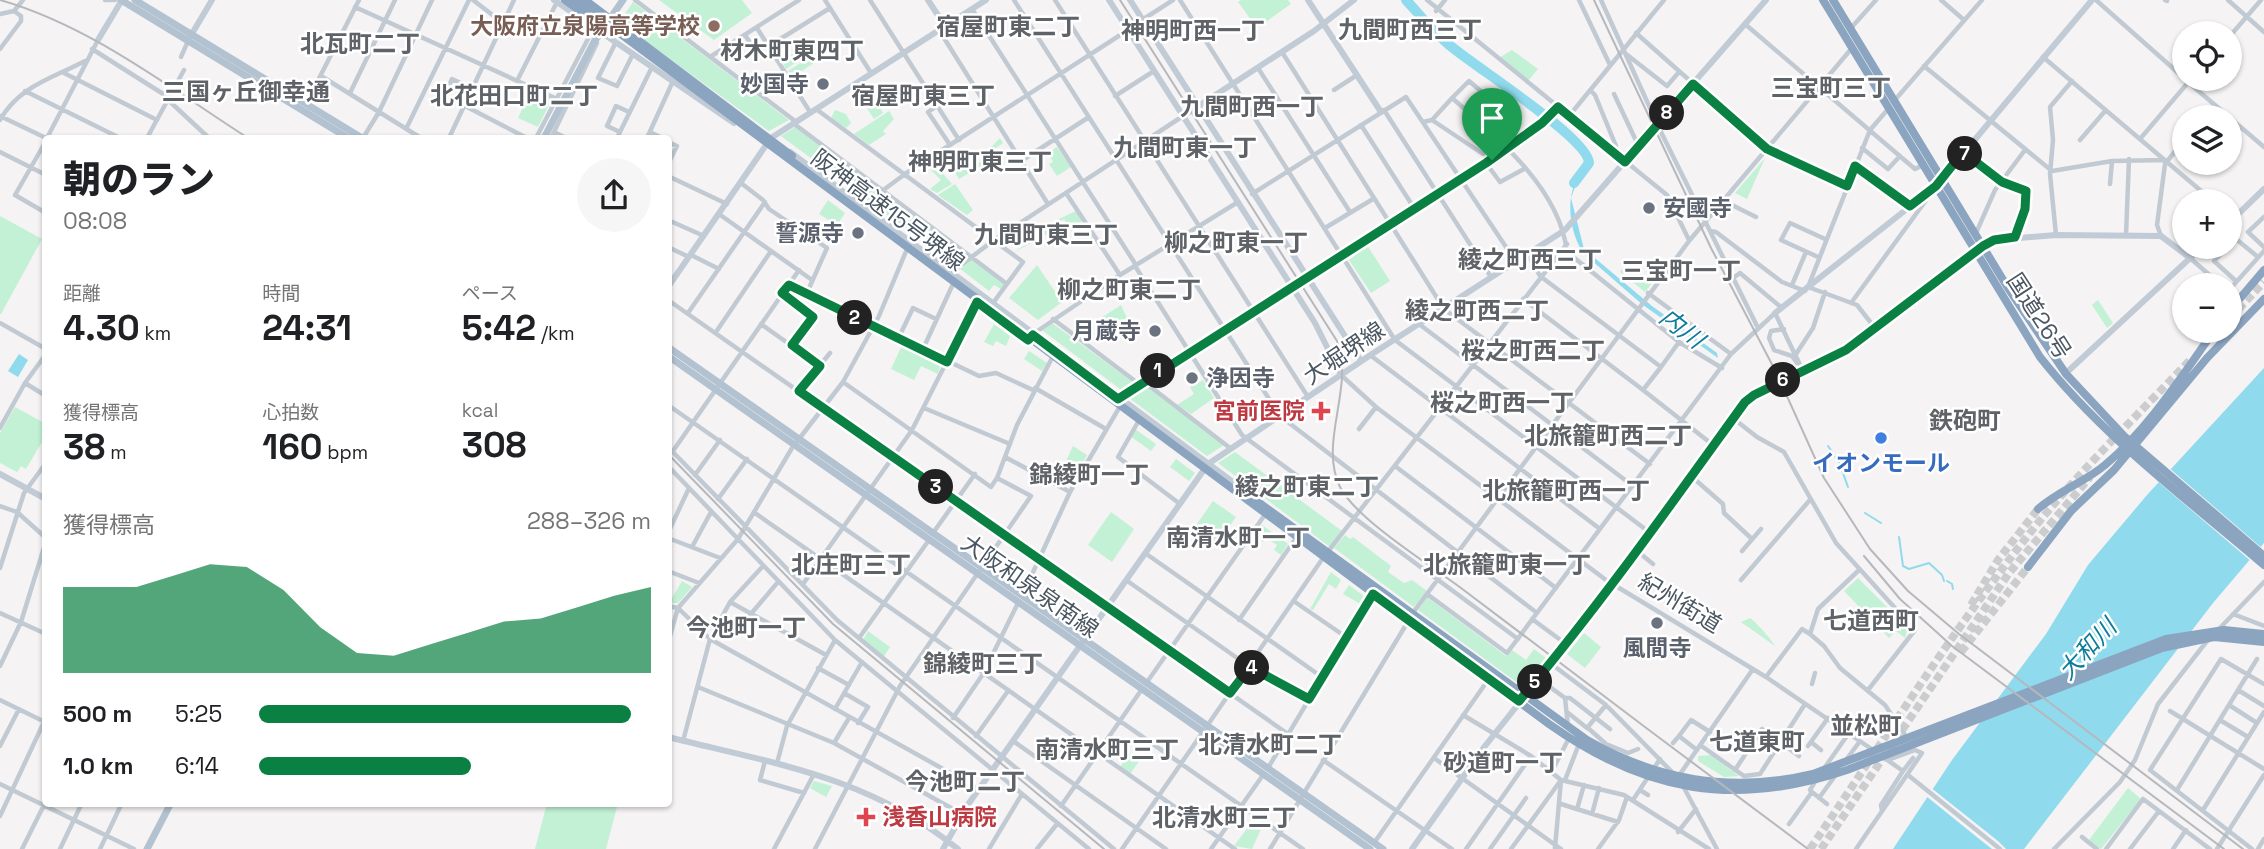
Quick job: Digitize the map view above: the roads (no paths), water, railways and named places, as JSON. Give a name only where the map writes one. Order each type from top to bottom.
[{"type":"highway","name":"阪神高速15号堺線","points":[[575,0],[626,41],[1549,724],[1583,746],[1633,772],[1668,783],[1707,790],[1763,790],[1799,784],[1847,770],[2162,648],[2214,638],[2264,642]]},
{"type":"highway","name":"阪神高速15号堺線","points":[[585,0],[1127,407],[1529,701],[1587,740],[1635,765],[1670,776],[1707,783],[1763,783],[1798,778],[1844,764],[2166,639],[2224,630],[2264,635]]},
{"type":"highway","name":"国道26号","points":[[1823,0],[1892,104],[1923,165],[1939,182],[1976,233],[1979,248],[2066,374],[2130,446]]},
{"type":"highway","name":"国道26号","points":[[1833,0],[2040,357],[2087,413],[2264,556]]},
{"type":"highway","points":[[558,1],[626,41]]},
{"type":"highway","points":[[2242,296],[2264,270]]},
{"type":"highway","points":[[2028,567],[2071,512],[2207,358],[2264,299]]},
{"type":"highway","points":[[2038,509],[2060,490],[2099,470],[2130,446],[2205,343]]},
{"type":"highway","name":"国道26号","points":[[2148,460],[2264,565]]},
{"type":"main road","points":[[122,0],[358,135]]},
{"type":"main road","points":[[135,0],[343,135]]},
{"type":"main road","points":[[548,135],[600,32],[623,0]]},
{"type":"main road","name":"大阪和泉泉南線","points":[[672,350],[796,442],[1371,847],[1383,849]]},
{"type":"main road","name":"大阪和泉泉南線","points":[[672,358],[718,386]]},
{"type":"main road","points":[[147,849],[169,807]]},
{"type":"street","points":[[14,12],[23,0]]},
{"type":"street","points":[[105,0],[115,0]]},
{"type":"street","points":[[48,135],[85,61],[122,0]]},
{"type":"street","points":[[181,57],[212,0]]},
{"type":"street","points":[[306,104],[359,0]]},
{"type":"street","points":[[350,93],[395,0]]},
{"type":"street","points":[[365,135],[379,112],[432,0]]},
{"type":"street","points":[[405,129],[471,0],[503,23]]},
{"type":"street","points":[[483,8],[487,0]]},
{"type":"street","points":[[450,135],[514,0]]},
{"type":"street","points":[[585,0],[993,303],[1052,358],[1203,471],[1296,538],[1326,555],[1373,594],[1411,617],[1489,679],[1522,699]]},
{"type":"street","points":[[635,0],[1007,284]]},
{"type":"street","points":[[710,57],[799,0]]},
{"type":"street","points":[[825,0],[871,73]]},
{"type":"street","points":[[870,0],[958,140]]},
{"type":"street","points":[[929,0],[942,28],[1048,204]]},
{"type":"street","points":[[672,281],[771,138],[986,0]]},
{"type":"street","points":[[1014,0],[1280,415],[1536,613]]},
{"type":"street","points":[[1055,0],[1308,397]]},
{"type":"street","points":[[1109,0],[1329,346],[1341,375]]},
{"type":"street","points":[[1129,0],[1361,361]]},
{"type":"street","points":[[867,209],[882,191],[905,174],[1173,0]]},
{"type":"street","points":[[1180,0],[1395,340],[1649,532]]},
{"type":"street","points":[[1308,0],[1439,194],[1492,278]]},
{"type":"street","points":[[952,273],[994,240],[1282,52],[1354,0]]},
{"type":"street","points":[[1427,0],[1436,11],[1667,195],[1689,241]]},
{"type":"street","points":[[1436,11],[1446,0]]},
{"type":"street","points":[[1579,0],[1610,65]]},
{"type":"street","points":[[1601,0],[1705,223],[1757,326]]},
{"type":"street","points":[[1569,116],[1664,0]]},
{"type":"street","name":"大堀堺線","points":[[943,849],[979,789],[1208,464],[1370,355],[1565,230],[1766,0]]},
{"type":"street","points":[[1850,30],[1876,0]]},
{"type":"street","points":[[1941,0],[1964,20]]},
{"type":"street","points":[[1807,289],[1870,130],[1982,0]]},
{"type":"street","points":[[1427,594],[1507,653],[1731,354],[1757,326],[1939,182],[1989,120],[2094,0],[2172,66]]},
{"type":"street","points":[[2228,0],[2264,32]]},
{"type":"street","points":[[2242,21],[2261,0]]},
{"type":"street","points":[[517,81],[558,1],[588,26],[634,54],[766,145],[977,302],[1031,337],[1208,464],[1326,555],[1522,699]]},
{"type":"street","points":[[975,5],[1027,95],[1245,438],[1356,517],[1518,639]]},
{"type":"street","points":[[355,6],[557,99]]},
{"type":"street","points":[[745,35],[756,52],[830,8]]},
{"type":"street","points":[[0,14],[14,12],[22,16],[22,21],[0,49]]},
{"type":"street","points":[[1745,24],[1915,169],[1923,165]]},
{"type":"street","points":[[538,135],[589,37],[588,26]]},
{"type":"street","points":[[757,27],[813,110],[1023,262],[993,303]]},
{"type":"street","points":[[1636,33],[1767,149],[1847,186]]},
{"type":"street","points":[[616,42],[598,78],[618,86],[634,54]]},
{"type":"street","points":[[1270,849],[1278,831],[1427,594],[1689,241],[1853,47]]},
{"type":"street","points":[[92,49],[168,98],[206,135]]},
{"type":"street","points":[[1282,52],[1444,309],[1650,464]]},
{"type":"street","points":[[1624,52],[1667,86],[1679,72]]},
{"type":"street","points":[[2043,57],[2199,189]]},
{"type":"street","points":[[42,137],[1,117],[25,91],[45,78],[64,73],[85,61]]},
{"type":"street","points":[[1924,66],[2052,171],[2112,160],[2166,160]]},
{"type":"street","points":[[629,112],[616,106],[607,126],[619,135],[652,67]]},
{"type":"street","points":[[1258,68],[1350,212]]},
{"type":"street","points":[[149,135],[184,70]]},
{"type":"street","points":[[1115,96],[1154,71]]},
{"type":"street","points":[[64,73],[157,120]]},
{"type":"street","points":[[1334,90],[1358,75]]},
{"type":"street","points":[[321,76],[416,135]]},
{"type":"street","points":[[443,99],[452,79],[473,89]]},
{"type":"street","points":[[649,135],[673,81]]},
{"type":"street","points":[[1423,122],[1432,120],[1469,81],[1496,104],[1502,118],[1491,132]]},
{"type":"street","points":[[2056,234],[2050,107],[2071,81]]},
{"type":"street","points":[[1590,90],[1595,95],[1616,146],[1612,151]]},
{"type":"street","points":[[25,91],[114,135]]},
{"type":"street","points":[[2140,139],[2178,91]]},
{"type":"street","points":[[2200,91],[2216,105]]},
{"type":"street","points":[[1614,94],[1639,147]]},
{"type":"street","points":[[1031,337],[1053,319],[1120,275],[1406,97],[1516,261]]},
{"type":"street","points":[[1452,98],[1510,147],[1565,230],[1567,252],[1679,342],[1722,368]]},
{"type":"street","points":[[465,106],[521,135]]},
{"type":"street","points":[[937,106],[928,112],[950,145]]},
{"type":"street","points":[[1118,399],[1462,179],[1542,123],[1558,107]]},
{"type":"street","points":[[2080,140],[2106,110]]},
{"type":"street","points":[[1021,161],[1089,117]]},
{"type":"street","points":[[1432,120],[1489,161],[1500,182],[1524,169]]},
{"type":"street","points":[[1361,125],[1415,208]]},
{"type":"street","points":[[2242,128],[2264,147]]},
{"type":"street","points":[[42,146],[15,195],[42,211]]},
{"type":"street","points":[[1862,148],[1888,169],[1900,156]]},
{"type":"street","points":[[1976,233],[2002,182],[2025,150]]},
{"type":"street","points":[[0,152],[42,172]]},
{"type":"street","points":[[1963,152],[2002,182],[2026,191],[2025,209],[2015,237]]},
{"type":"street","points":[[2172,154],[2166,160],[2157,225],[2161,236],[2172,244]]},
{"type":"street","points":[[2126,235],[2129,159]]},
{"type":"street","points":[[2110,184],[2112,160]]},
{"type":"street","points":[[1855,166],[1910,206]]},
{"type":"street","points":[[672,178],[727,204]]},
{"type":"street","points":[[1851,303],[1934,194],[1939,182]]},
{"type":"street","points":[[741,183],[765,202],[769,209],[827,248],[806,295]]},
{"type":"street","points":[[2242,209],[2264,189]]},
{"type":"street","points":[[1066,193],[1120,275]]},
{"type":"street","points":[[1325,228],[1373,199]]},
{"type":"street","points":[[1724,201],[1756,217]]},
{"type":"street","points":[[688,313],[765,202]]},
{"type":"street","points":[[719,214],[812,279]]},
{"type":"street","points":[[2242,274],[2264,249],[2248,232],[2264,217]]},
{"type":"street","points":[[672,222],[704,236]]},
{"type":"street","points":[[1818,257],[1781,240],[1790,223],[1825,239]]},
{"type":"street","points":[[1709,231],[1716,232],[1782,282],[1825,292],[1857,305],[1875,328]]},
{"type":"street","points":[[1412,849],[1494,734],[1614,584],[1690,475],[1754,395],[1846,350],[1979,248],[1994,240],[2056,234],[2161,236]]},
{"type":"street","points":[[1122,849],[1326,555],[1567,244]]},
{"type":"street","points":[[2242,244],[2258,257]]},
{"type":"street","points":[[672,629],[678,608],[738,540],[796,442],[843,382],[907,248]]},
{"type":"street","points":[[672,249],[719,269]]},
{"type":"street","points":[[716,332],[771,251]]},
{"type":"street","points":[[1792,285],[1806,252]]},
{"type":"street","points":[[1528,254],[1540,276],[1661,367]]},
{"type":"street","points":[[2058,380],[2189,259]]},
{"type":"street","points":[[2191,259],[2207,273]]},
{"type":"street","points":[[2216,259],[2214,261],[2227,273]]},
{"type":"street","points":[[672,448],[693,422],[799,270]]},
{"type":"street","points":[[1733,278],[1740,273],[1782,308]]},
{"type":"street","points":[[923,349],[953,284]]},
{"type":"street","points":[[789,285],[979,376],[996,373],[1034,389],[1105,429]]},
{"type":"street","points":[[1796,354],[1817,319],[1825,292]]},
{"type":"street","points":[[782,293],[813,317],[792,345]]},
{"type":"street","points":[[1647,295],[1731,354]]},
{"type":"street","points":[[1523,299],[1713,445]]},
{"type":"street","points":[[672,302],[1288,734]]},
{"type":"street","points":[[803,584],[912,430],[977,302]]},
{"type":"street","points":[[898,338],[913,308],[936,319]]},
{"type":"street","points":[[1775,313],[1803,372]]},
{"type":"street","points":[[1053,319],[1230,448]]},
{"type":"street","points":[[0,323],[42,349]]},
{"type":"street","points":[[761,324],[820,366]]},
{"type":"street","points":[[1419,324],[1633,486]]},
{"type":"street","points":[[1784,329],[1771,331],[1769,338],[1774,350],[1792,356],[1803,372]]},
{"type":"street","points":[[1643,390],[1679,342]]},
{"type":"street","points":[[1784,352],[1790,342]]},
{"type":"street","points":[[799,391],[830,353]]},
{"type":"street","points":[[1370,355],[1600,529]]},
{"type":"street","points":[[0,428],[24,383],[42,357]]},
{"type":"street","points":[[843,382],[991,487],[1034,389],[1052,358]]},
{"type":"street","name":"紀州街道","points":[[1341,375],[1346,383],[1376,407],[1577,559],[1753,668],[1828,718],[1907,774],[2000,849]]},
{"type":"street","points":[[24,383],[42,394]]},
{"type":"street","points":[[1359,429],[1376,407]]},
{"type":"street","points":[[672,408],[1303,849]]},
{"type":"street","points":[[924,408],[1010,444]]},
{"type":"street","points":[[953,718],[983,674],[1070,492],[1119,408]]},
{"type":"street","points":[[1734,418],[1756,437],[1784,452],[1809,501],[1858,571],[1915,630],[1868,690]]},
{"type":"street","points":[[1138,422],[1118,457],[1180,504]]},
{"type":"street","points":[[695,475],[720,440]]},
{"type":"street","points":[[672,450],[746,528],[859,638],[1114,849]]},
{"type":"street","points":[[1005,457],[1070,492]]},
{"type":"street","points":[[718,499],[747,459]]},
{"type":"street","points":[[1395,466],[1556,588]]},
{"type":"street","points":[[0,568],[27,488],[42,468]]},
{"type":"street","points":[[672,470],[835,640],[994,769],[1086,848]]},
{"type":"street","points":[[0,474],[42,497]]},
{"type":"street","points":[[859,638],[975,474]]},
{"type":"street","points":[[1690,475],[1723,504],[1724,513],[1752,539]]},
{"type":"street","points":[[815,849],[851,785],[897,692],[1031,496],[997,478]]},
{"type":"street","points":[[672,526],[689,488]]},
{"type":"street","points":[[1741,580],[1809,501]]},
{"type":"street","points":[[0,506],[17,512],[42,535]]},
{"type":"street","points":[[692,547],[711,512]]},
{"type":"street","points":[[755,513],[1234,849]]},
{"type":"street","points":[[1061,806],[1264,516]]},
{"type":"street","points":[[1742,551],[1761,529]]},
{"type":"street","points":[[672,537],[720,558]]},
{"type":"street","points":[[1239,620],[1296,538]]},
{"type":"street","points":[[1636,550],[1653,564]]},
{"type":"street","points":[[0,666],[21,622],[42,552]]},
{"type":"street","points":[[1145,553],[1322,677]]},
{"type":"street","points":[[683,741],[710,639],[730,602],[763,566]]},
{"type":"street","points":[[1810,634],[1818,609],[1858,571]]},
{"type":"street","points":[[672,573],[699,583]]},
{"type":"street","points":[[1126,580],[1250,667],[1309,699]]},
{"type":"street","points":[[750,615],[778,582]]},
{"type":"street","points":[[2054,849],[2120,782],[2135,760],[2158,704],[2203,645],[2264,582]]},
{"type":"street","points":[[1211,849],[1266,771],[1373,594]]},
{"type":"street","points":[[730,602],[826,655]]},
{"type":"street","points":[[1295,602],[1346,637]]},
{"type":"street","points":[[672,607],[678,608],[710,639],[979,789]]},
{"type":"street","points":[[0,613],[42,632]]},
{"type":"street","points":[[2233,614],[2264,626]]},
{"type":"street","points":[[1532,619],[1566,644]]},
{"type":"street","points":[[1766,677],[1802,629],[1824,646],[1840,668],[1885,705],[1907,738],[1904,754]]},
{"type":"street","points":[[777,764],[787,726],[803,693],[835,640]]},
{"type":"street","points":[[2252,849],[2150,770],[2221,659],[2264,684]]},
{"type":"street","points":[[2177,790],[2258,659]]},
{"type":"street","points":[[835,709],[862,662]]},
{"type":"street","points":[[1550,663],[1605,705],[1660,759],[1677,779],[1717,849]]},
{"type":"street","points":[[818,668],[849,685]]},
{"type":"street","points":[[1677,779],[1753,668]]},
{"type":"street","points":[[1812,684],[1815,673]]},
{"type":"street","points":[[1538,678],[1565,698],[1570,698],[1610,729]]},
{"type":"street","points":[[1371,847],[1489,679]]},
{"type":"street","points":[[698,687],[787,726],[834,743],[962,814]]},
{"type":"street","points":[[2203,810],[2264,709],[2238,690]]},
{"type":"street","points":[[976,736],[1008,691]]},
{"type":"street","points":[[845,693],[868,707],[859,723]]},
{"type":"street","points":[[1552,771],[1567,746],[1570,734],[1565,698]]},
{"type":"street","points":[[0,700],[42,720]]},
{"type":"street","points":[[1679,736],[1744,776],[1760,774],[1805,704]]},
{"type":"street","points":[[1511,849],[1563,780],[1587,728],[1605,705]]},
{"type":"street","points":[[2229,705],[2257,723]]},
{"type":"street","points":[[0,746],[19,709]]},
{"type":"street","points":[[1566,711],[1606,744],[1628,753],[1638,749]]},
{"type":"street","points":[[2170,711],[2264,769]]},
{"type":"street","points":[[1463,715],[1531,756],[1563,780],[1627,797],[1678,832],[1709,849]]},
{"type":"street","points":[[834,743],[849,718]]},
{"type":"street","points":[[1821,750],[1809,744],[1828,718]]},
{"type":"street","points":[[1673,743],[1691,720],[1710,732]]},
{"type":"street","points":[[2220,720],[2248,737]]},
{"type":"street","points":[[0,816],[42,728]]},
{"type":"street","points":[[1735,770],[1762,729],[1799,756]]},
{"type":"street","points":[[1874,751],[1928,730]]},
{"type":"street","points":[[1789,824],[1849,733]]},
{"type":"street","points":[[672,738],[814,773],[851,785],[958,849]]},
{"type":"street","points":[[1013,741],[1166,849]]},
{"type":"street","points":[[1819,798],[1860,741]]},
{"type":"street","points":[[1567,746],[1575,755]]},
{"type":"street","points":[[1856,849],[1923,753],[1915,750],[1887,760]]},
{"type":"street","points":[[1466,849],[1531,756]]},
{"type":"street","points":[[1434,758],[1557,848]]},
{"type":"street","points":[[1907,774],[1913,758]]},
{"type":"street","points":[[1633,800],[1660,759]]},
{"type":"street","points":[[1323,760],[1452,849]]},
{"type":"street","points":[[765,761],[760,780],[804,793]]},
{"type":"street","points":[[774,849],[814,773]]},
{"type":"street","points":[[2217,849],[2264,775]]},
{"type":"street","points":[[1557,848],[1563,780]]},
{"type":"street","points":[[0,784],[42,802]]},
{"type":"street","points":[[1577,809],[1584,785]]},
{"type":"street","points":[[1592,814],[1599,788]]},
{"type":"street","points":[[1640,790],[1647,795]]},
{"type":"street","points":[[1812,792],[1827,804]]},
{"type":"street","points":[[989,849],[1022,794]]},
{"type":"street","points":[[1598,849],[1618,822],[1627,797]]},
{"type":"street","points":[[1490,849],[1526,798]]},
{"type":"street","points":[[2106,849],[2143,799],[2210,849]]},
{"type":"street","points":[[1561,804],[1618,822]]},
{"type":"street","points":[[22,849],[42,807]]},
{"type":"street","points":[[51,807],[134,849]]},
{"type":"street","points":[[60,849],[80,807]]},
{"type":"street","points":[[100,849],[120,807]]},
{"type":"street","points":[[1678,832],[1696,809]]},
{"type":"street","points":[[2130,849],[2159,811]]},
{"type":"street","points":[[1037,849],[1057,824]]},
{"type":"street","points":[[2173,849],[2186,830]]},
{"type":"street","points":[[2082,837],[2097,849]]},
{"type":"street","points":[[2258,849],[2264,839]]},
{"type":"water","points":[[1571,198],[1584,249],[1652,306],[1717,353],[1718,358],[1643,305],[1583,253],[1574,233],[1570,212]]},
{"type":"water","points":[[19,354],[28,360],[18,377],[8,371]]},
{"type":"water","name":"大和川","points":[[2264,368],[2264,543],[2213,603],[2024,849],[1893,849],[1952,760],[2046,634],[2088,565],[2147,495]]},
{"type":"waterway","name":"内川","points":[[1406,0],[1447,43],[1550,120],[1584,152],[1589,163],[1574,183]]},
{"type":"waterway","points":[[1828,446],[1839,462],[1848,487]]},
{"type":"waterway","points":[[1865,513],[1881,523]]},
{"type":"waterway","points":[[1899,537],[1903,566],[1909,569],[1929,563],[1942,575],[1944,581]]},
{"type":"waterway","points":[[1947,581],[1952,584],[1953,589]]},
{"type":"tunnel","points":[[2242,305],[2264,282]]},
{"type":"tunnel","points":[[1810,849],[1942,652],[2026,538],[2086,468],[2192,358]]},
{"type":"tunnel","points":[[1821,849],[2009,573],[2090,477]]},
{"type":"tunnel","points":[[1971,605],[1998,560],[2038,509]]},
{"type":"tunnel","points":[[1961,652],[2028,567]]},
{"type":"tram line","points":[[1120,0],[1337,341],[1342,377],[1334,433],[1334,469],[1340,487],[1349,500],[1395,541],[1808,849]]},
{"type":"railway","points":[[0,0],[34,11],[98,42],[243,135]]},
{"type":"railway","points":[[1594,0],[1711,248],[1776,372],[1824,478],[1870,549],[1908,591],[1959,634],[2243,849]]},
{"type":"railway","points":[[672,458],[833,624],[1104,849]]},
{"type":"railway","points":[[1864,556],[1900,599],[1952,646],[2224,849]]},
{"type":"place","name":"大阪府立泉陽高等学校","points":[[714,26]]},
{"type":"place","name":"妙国寺","points":[[823,84]]},
{"type":"place","name":"安國寺","points":[[1649,208]]},
{"type":"place","name":"誓源寺","points":[[858,233]]},
{"type":"place","name":"月蔵寺","points":[[1155,331]]},
{"type":"place","name":"浄因寺","points":[[1192,378]]},
{"type":"place","name":"宮前医院","points":[[1321,411]]},
{"type":"place","name":"イオンモール","points":[[1881,438]]},
{"type":"place","name":"風間寺","points":[[1657,623]]},
{"type":"place","name":"浅香山病院","points":[[866,817]]},
{"type":"district","name":"宿屋町東二丁","points":[[1008,26]]},
{"type":"district","name":"九間町西三丁","points":[[1410,29]]},
{"type":"district","name":"神明町西一丁","points":[[1193,30]]},
{"type":"district","name":"北瓦町二丁","points":[[360,43]]},
{"type":"district","name":"材木町東四丁","points":[[792,50]]},
{"type":"district","name":"三宝町三丁","points":[[1831,87]]},
{"type":"district","name":"三国ヶ丘御幸通","points":[[246,91]]},
{"type":"district","name":"北花田口町二丁","points":[[514,95]]},
{"type":"district","name":"宿屋町東三丁","points":[[923,95]]},
{"type":"district","name":"九間町西一丁","points":[[1252,106]]},
{"type":"district","name":"九間町東一丁","points":[[1185,147]]},
{"type":"district","name":"神明町東三丁","points":[[980,161]]},
{"type":"district","name":"九間町東三丁","points":[[1046,234]]},
{"type":"district","name":"柳之町東一丁","points":[[1236,242]]},
{"type":"district","name":"綾之町西三丁","points":[[1530,259]]},
{"type":"district","name":"三宝町一丁","points":[[1681,270]]},
{"type":"district","name":"柳之町東二丁","points":[[1129,289]]},
{"type":"district","name":"綾之町西二丁","points":[[1477,310]]},
{"type":"district","name":"桜之町西二丁","points":[[1533,350]]},
{"type":"district","name":"桜之町西一丁","points":[[1502,402]]},
{"type":"district","name":"鉄砲町","points":[[1965,420]]},
{"type":"district","name":"北旅籠町西二丁","points":[[1608,435]]},
{"type":"district","name":"錦綾町一丁","points":[[1089,474]]},
{"type":"district","name":"綾之町東二丁","points":[[1307,486]]},
{"type":"district","name":"北旅籠町西一丁","points":[[1566,490]]},
{"type":"district","name":"南清水町一丁","points":[[1238,537]]},
{"type":"district","name":"北庄町三丁","points":[[851,564]]},
{"type":"district","name":"北旅籠町東一丁","points":[[1507,564]]},
{"type":"district","name":"七道西町","points":[[1871,620]]},
{"type":"district","name":"今池町一丁","points":[[746,627]]},
{"type":"district","name":"錦綾町三丁","points":[[983,663]]},
{"type":"district","name":"並松町","points":[[1866,725]]},
{"type":"district","name":"七道東町","points":[[1757,741]]},
{"type":"district","name":"北清水町二丁","points":[[1270,744]]},
{"type":"district","name":"南清水町三丁","points":[[1107,749]]},
{"type":"district","name":"砂道町一丁","points":[[1503,762]]},
{"type":"district","name":"今池町二丁","points":[[965,781]]},
{"type":"district","name":"北清水町三丁","points":[[1224,817]]}]
